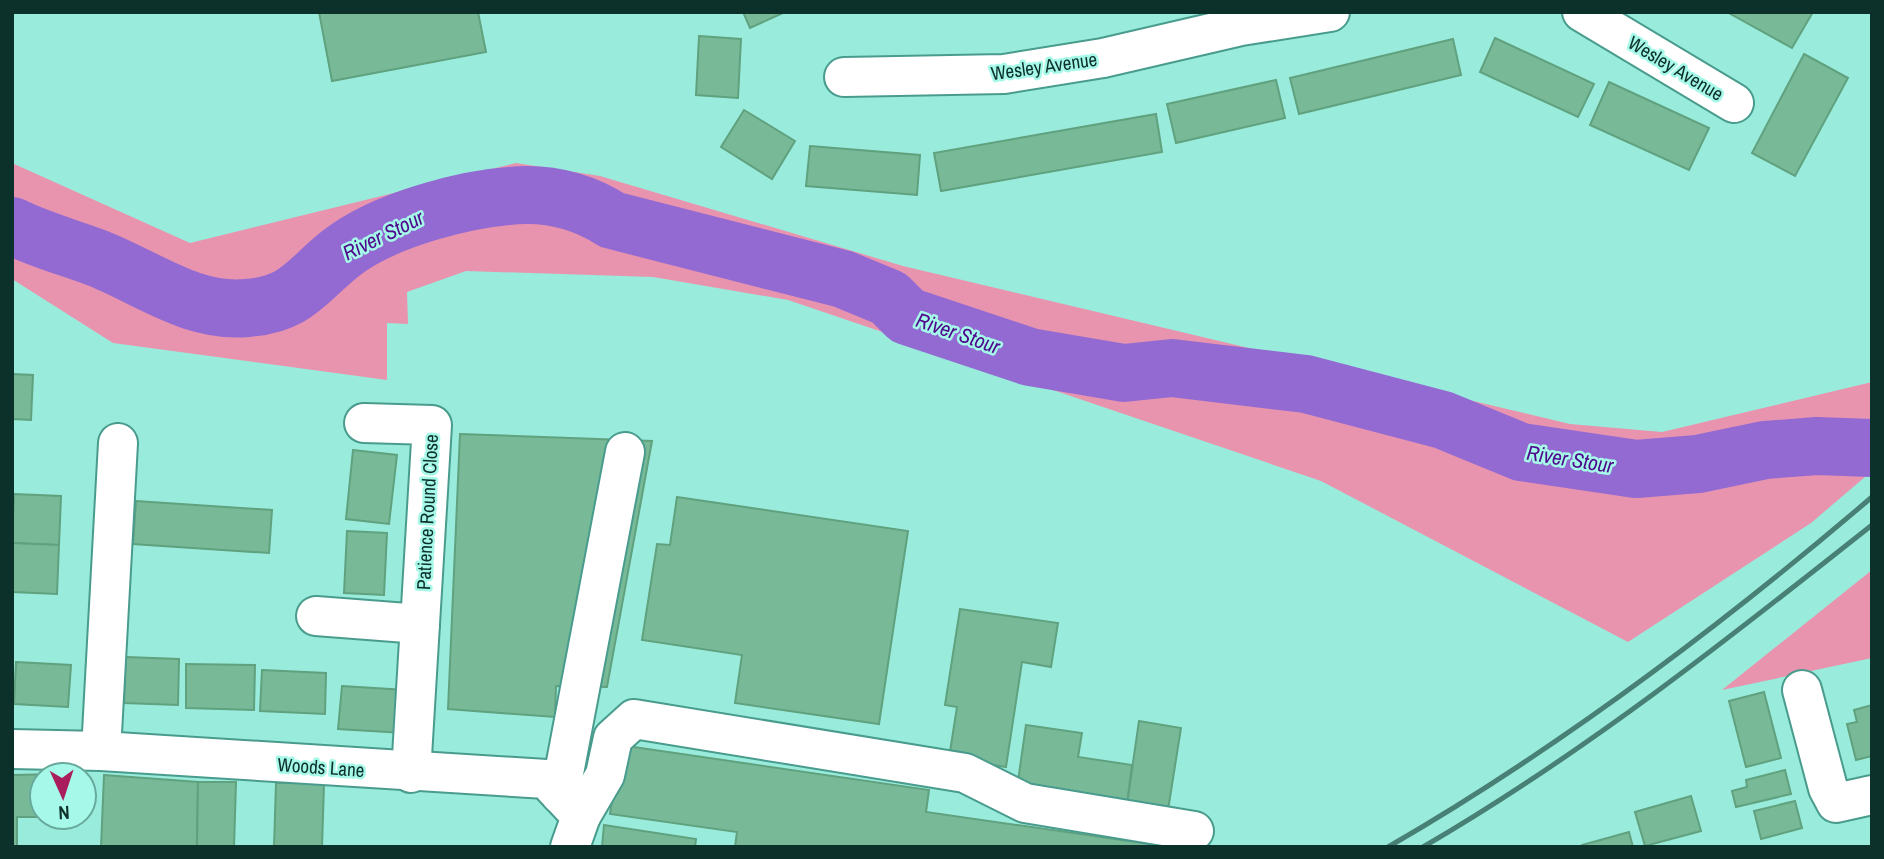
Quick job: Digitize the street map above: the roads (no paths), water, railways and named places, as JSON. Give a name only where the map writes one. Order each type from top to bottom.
[{"type":"street","name":"Wesley Avenue","points":[[844,77],[1004,74],[1102,58],[1240,19],[1331,12]]},
{"type":"street","name":"Wesley Avenue","points":[[1582,12],[1734,103]]},
{"type":"street","name":"Patience Round Close","points":[[364,422],[432,425],[411,773]]},
{"type":"street","points":[[101,751],[118,443]]},
{"type":"street","points":[[570,819],[625,452]]},
{"type":"street","points":[[316,616],[420,624]]},
{"type":"street","points":[[1802,690],[1828,788],[1854,799]]},
{"type":"street","points":[[570,819],[605,775],[613,738],[634,719],[965,773],[1025,803],[1194,831]]},
{"type":"street","name":"Woods Lane","points":[[12,749],[101,751],[411,773],[546,779],[570,819]]},
{"type":"waterway","name":"River Stour","points":[[12,226],[97,258],[188,299],[226,308],[247,308],[264,306],[289,297],[358,241],[404,220],[455,205],[505,196],[549,197],[582,205],[612,220],[843,279],[889,298],[907,316],[1030,357],[1124,373],[1172,368],[1306,384],[1443,420],[1521,452],[1636,469],[1698,464],[1765,450],[1817,446],[1872,448]]},
{"type":"railway","points":[[1388,847],[1515,768],[1638,683],[1698,639],[1872,497]]},
{"type":"railway","points":[[1423,847],[1597,735],[1708,653],[1872,525]]}]
